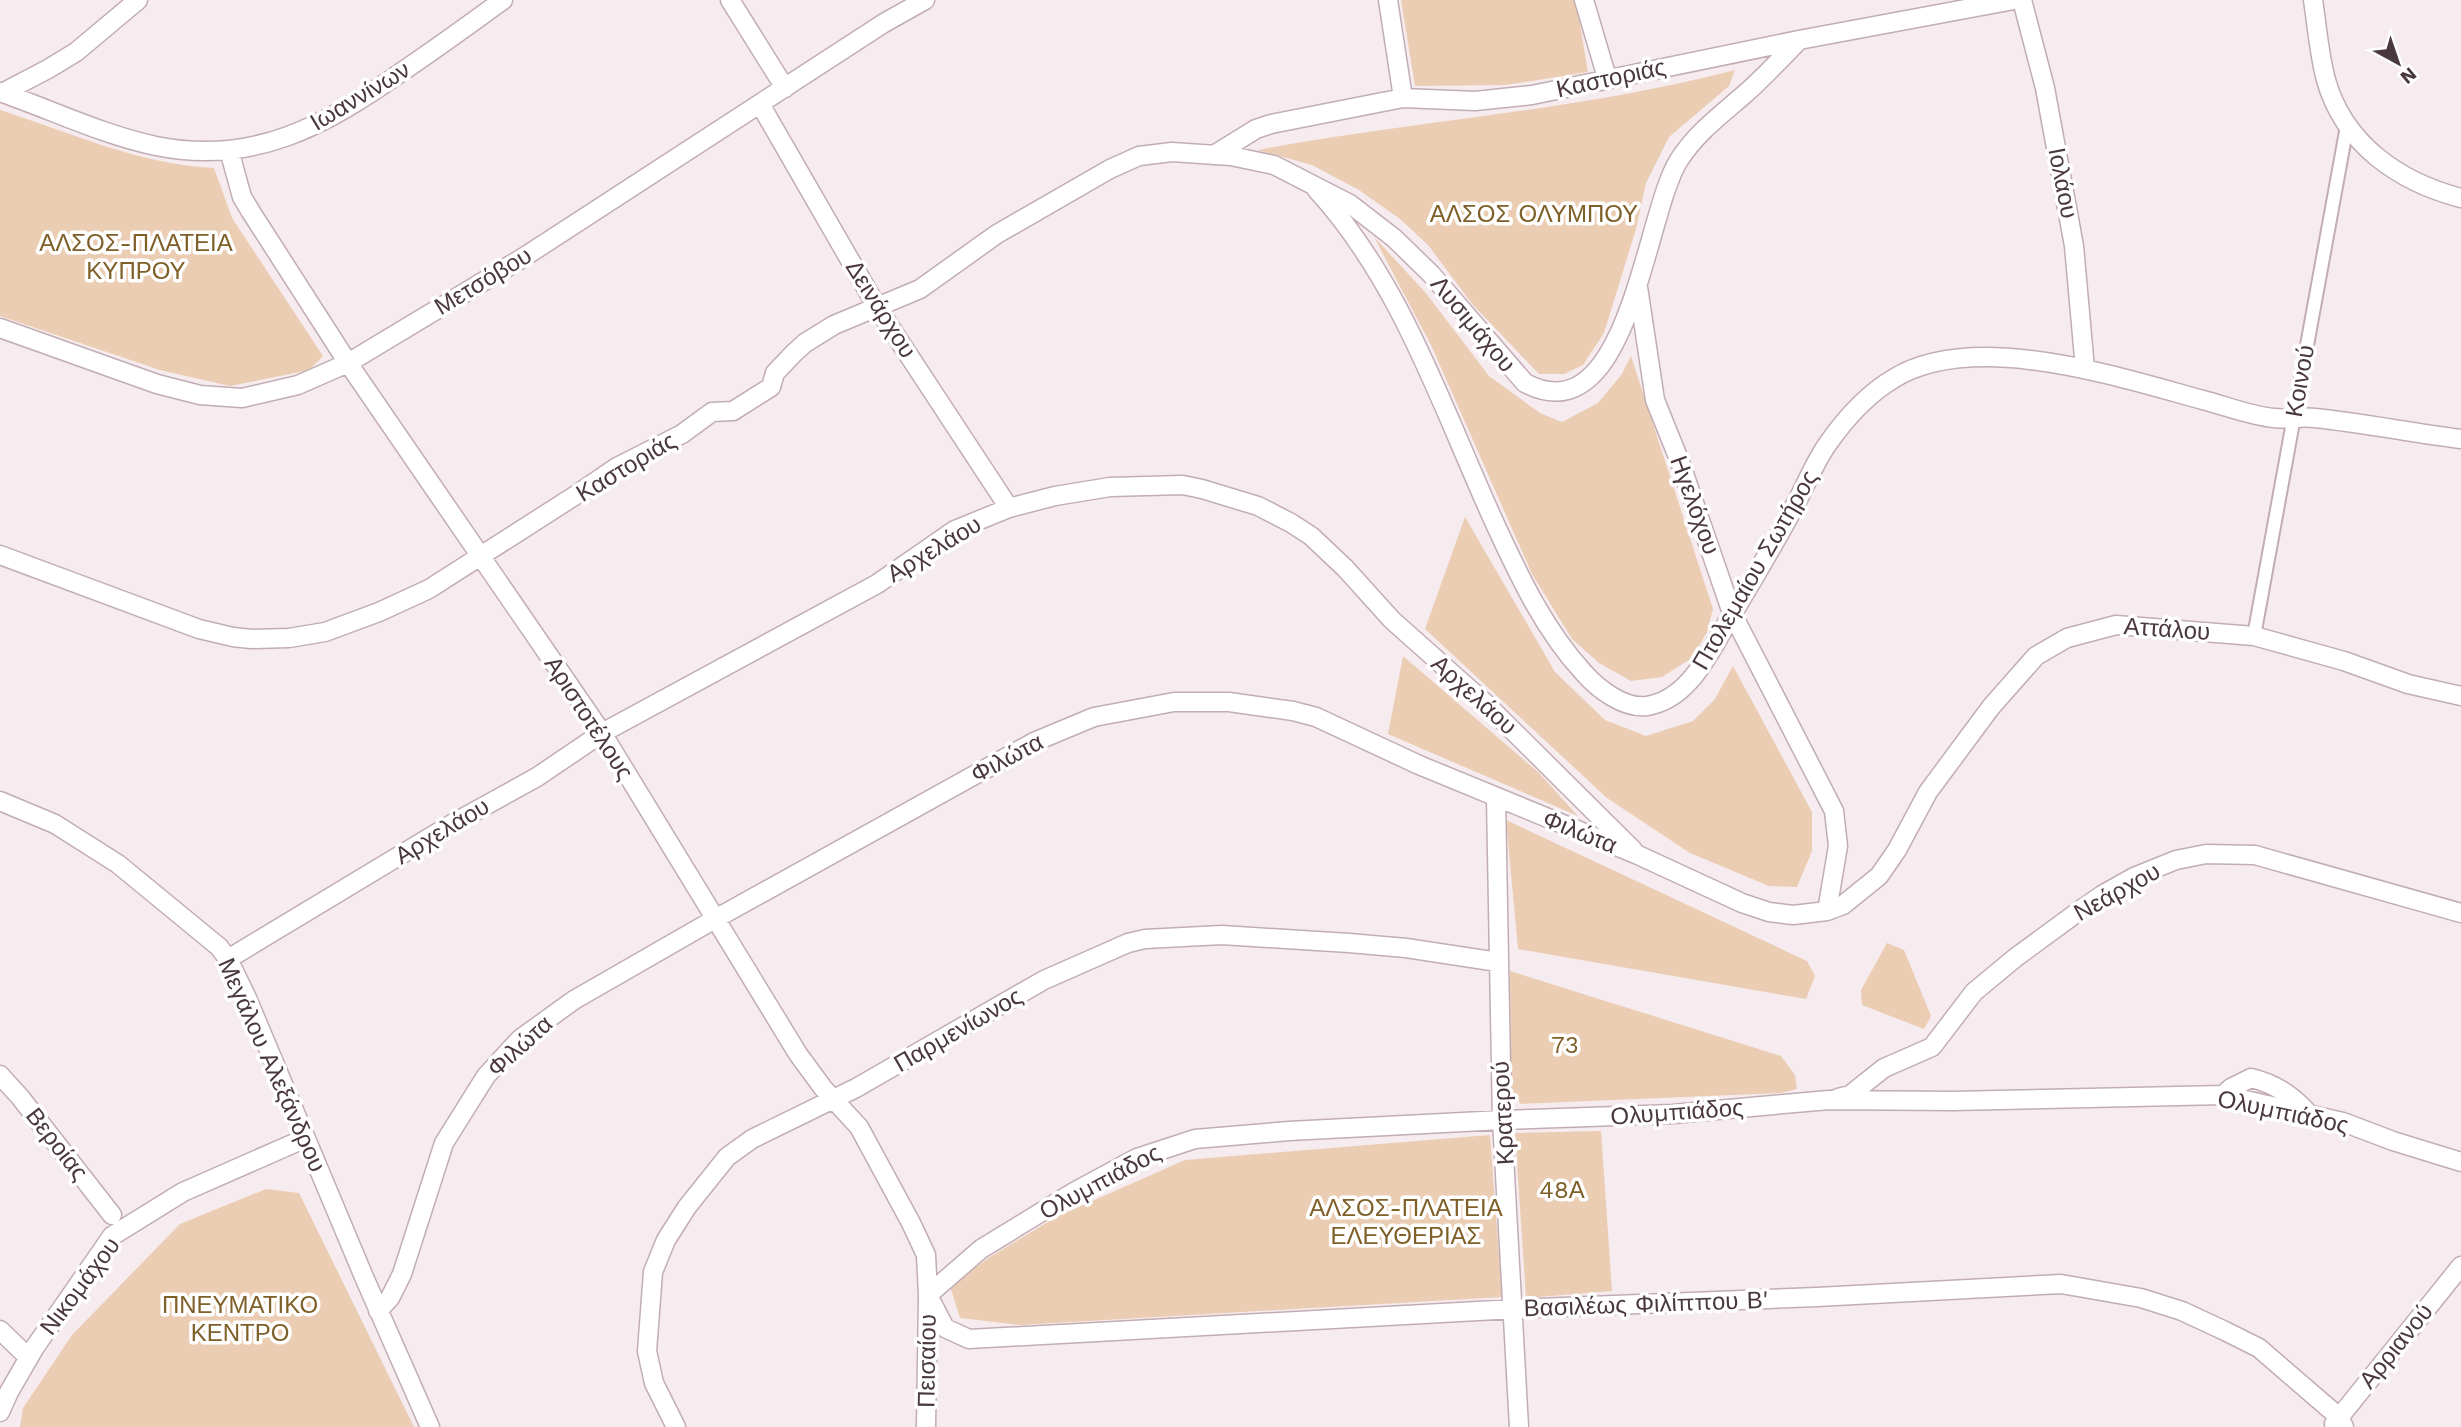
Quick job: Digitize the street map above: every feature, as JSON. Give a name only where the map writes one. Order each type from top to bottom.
[{"type":"street","points":[[1,93],[76,51],[138,0]]},
{"type":"street","name":"Ιωαννίνων","points":[[1,93],[114,134],[154,145],[191,151],[229,150],[278,141],[329,120],[390,81],[503,0]]},
{"type":"street","points":[[730,0],[785,88]]},
{"type":"street","name":"Μετσόβου","points":[[0,328],[183,392],[242,398],[278,391],[315,379],[348,363],[524,257],[884,23],[925,0]]},
{"type":"street","points":[[1388,0],[1403,98]]},
{"type":"street","points":[[1584,0],[1607,78]]},
{"type":"street","name":"Καστοριάς","points":[[1214,155],[1255,129],[1271,124],[1403,98],[1448,101],[1532,95],[1799,40],[2014,0]]},
{"type":"street","name":"Ιολάου","points":[[2022,0],[2045,88],[2074,246],[2085,369]]},
{"type":"street","points":[[2313,0],[2326,80],[2347,126],[2369,151],[2403,176],[2422,186],[2461,198]]},
{"type":"street","name":"Λυσιμάχου","points":[[1308,181],[1350,204],[1394,238],[1431,274],[1525,383],[1546,392],[1567,392],[1579,387],[1590,377],[1613,343],[1638,285],[1676,163],[1701,131],[1768,74],[1799,40]]},
{"type":"street","name":"Δεινάρχου","points":[[760,104],[877,307],[1009,508]]},
{"type":"street","name":"Κοινού","points":[[2254,636],[2347,126]]},
{"type":"street","name":"Αριστοτέλους","points":[[229,150],[242,197],[348,363],[601,733],[803,1062],[859,1127],[926,1255],[928,1295]]},
{"type":"street","name":"Καστοριάς","points":[[0,555],[225,636],[251,639],[299,637],[345,625],[406,601],[481,557],[628,460],[682,434],[712,412],[733,411],[746,404],[771,387],[775,373],[805,343],[834,325],[929,283],[997,234],[1110,169],[1149,154],[1172,152],[1214,155],[1274,165],[1308,181]]},
{"type":"street","name":"Πτολεμαίου Σωτήρος","points":[[1308,181],[1346,226],[1400,309],[1516,568],[1557,639],[1586,675],[1606,693],[1629,704],[1647,706],[1658,703],[1677,692],[1692,678],[1763,565],[1826,446],[1850,415],[1888,382],[1921,367],[1995,356],[2085,369],[2273,418],[2311,417],[2461,439]]},
{"type":"street","name":"Ηγελόχου","points":[[1638,285],[1655,400],[1732,613],[1834,811],[1838,846],[1827,911]]},
{"type":"street","name":"Αρχελάου","points":[[228,959],[452,824],[537,777],[601,733],[877,584],[955,530],[1009,508],[1110,486],[1183,485],[1238,499],[1292,523],[1326,550],[1392,621],[1484,702],[1638,855]]},
{"type":"street","name":"Αττάλου","points":[[1827,911],[1852,898],[1889,863],[1928,792],[2012,681],[2048,647],[2067,638],[2116,625],[2254,636],[2344,661],[2408,684],[2461,696]]},
{"type":"street","name":"Φιλώτα","points":[[379,1311],[390,1298],[402,1274],[444,1143],[486,1076],[520,1039],[574,1000],[715,919],[1034,741],[1094,717],[1158,704],[1229,702],[1293,711],[1316,718],[1496,798],[1638,855],[1756,908],[1793,915],[1827,911]]},
{"type":"street","name":"Κρατερού","points":[[1496,798],[1502,1120],[1519,1427]]},
{"type":"street","name":"Μεγάλου Αλεξάνδρου","points":[[0,801],[55,824],[97,849],[189,921],[219,947],[228,959],[430,1427]]},
{"type":"street","name":"Νεάρχου","points":[[1829,1100],[1850,1095],[1884,1068],[1931,1047],[1966,1000],[2015,958],[2102,895],[2148,870],[2176,860],[2206,854],[2255,855],[2461,913]]},
{"type":"street","name":"Παρμενίωνος","points":[[676,1427],[654,1383],[647,1351],[653,1272],[666,1240],[687,1207],[727,1157],[752,1139],[892,1068],[1044,980],[1128,943],[1145,939],[1222,935],[1406,948],[1498,962]]},
{"type":"street","name":"Βεροίας","points":[[0,1075],[112,1215]]},
{"type":"street","name":"Ολυμπιάδος","points":[[928,1295],[981,1249],[1027,1220],[1128,1162],[1195,1139],[1289,1131],[1672,1114],[1829,1100],[1952,1101],[2223,1095],[2343,1122],[2461,1162]]},
{"type":"street","name":"Νικομάχου","points":[[0,1412],[29,1358],[112,1236],[183,1192],[306,1138]]},
{"type":"street","name":"Αρριανού","points":[[2338,1424],[2461,1266]]},
{"type":"street","name":"Βασιλέως Φιλίππου Β'","points":[[928,1295],[945,1328],[969,1339],[1514,1309],[2061,1284],[2141,1298],[2182,1311],[2259,1348],[2338,1424]]},
{"type":"street","name":"Πεισαίου","points":[[926,1427],[928,1295]]},
{"type":"street","points":[[0,1330],[29,1358]]},
{"type":"green space","points":[[1401,0],[1576,0],[1588,72],[1506,85],[1415,86]]},
{"type":"green space","name":"ΑΛΣΟΣ ΟΛΥΜΠΟΥ","points":[[1735,70],[1729,86],[1669,137],[1646,183],[1636,229],[1604,333],[1583,365],[1564,374],[1539,374],[1473,305],[1428,245],[1400,219],[1359,190],[1312,165],[1258,150],[1617,96]]},
{"type":"green space","name":"ΑΛΣΟΣ-ΠΛΑΤΕΙΑ ΚΥΠΡΟΥ","points":[[0,110],[132,154],[187,166],[214,168],[232,218],[323,356],[309,370],[230,386],[160,370],[0,316]]},
{"type":"green space","name":"ΑΛΣΟΣ ΟΛΥΜΠΟΥ","points":[[1374,237],[1425,292],[1489,376],[1540,413],[1562,422],[1598,403],[1622,374],[1631,356],[1713,609],[1707,632],[1692,658],[1662,677],[1631,681],[1599,663],[1572,639],[1532,574],[1431,345]]},
{"type":"green space","points":[[1465,517],[1555,672],[1605,720],[1646,736],[1693,721],[1715,699],[1733,666],[1812,812],[1812,851],[1797,887],[1769,886],[1690,853],[1607,798],[1425,629]]},
{"type":"green space","points":[[1403,656],[1538,772],[1578,816],[1388,734]]},
{"type":"green space","points":[[1506,820],[1807,961],[1815,976],[1806,999],[1518,949]]},
{"type":"green space","points":[[1887,943],[1904,950],[1931,1016],[1924,1029],[1862,1005],[1861,990]]},
{"type":"green space","name":"73","points":[[1510,971],[1781,1056],[1795,1075],[1797,1089],[1780,1093],[1521,1104],[1511,1092]]},
{"type":"green space","name":"48Α","points":[[1601,1131],[1612,1291],[1526,1298],[1515,1133]]},
{"type":"green space","name":"ΑΛΣΟΣ-ΠΛΑΤΕΙΑ ΕΛΕΥΘΕΡΙΑΣ","points":[[1490,1135],[1502,1297],[1020,1325],[960,1318],[950,1286],[990,1257],[1056,1217],[1185,1160]]},
{"type":"green space","name":"ΠΝΕΥΜΑΤΙΚΟ ΚΕΝΤΡΟ","points":[[266,1189],[299,1193],[414,1427],[20,1427],[23,1408],[72,1335],[180,1224]]}]
